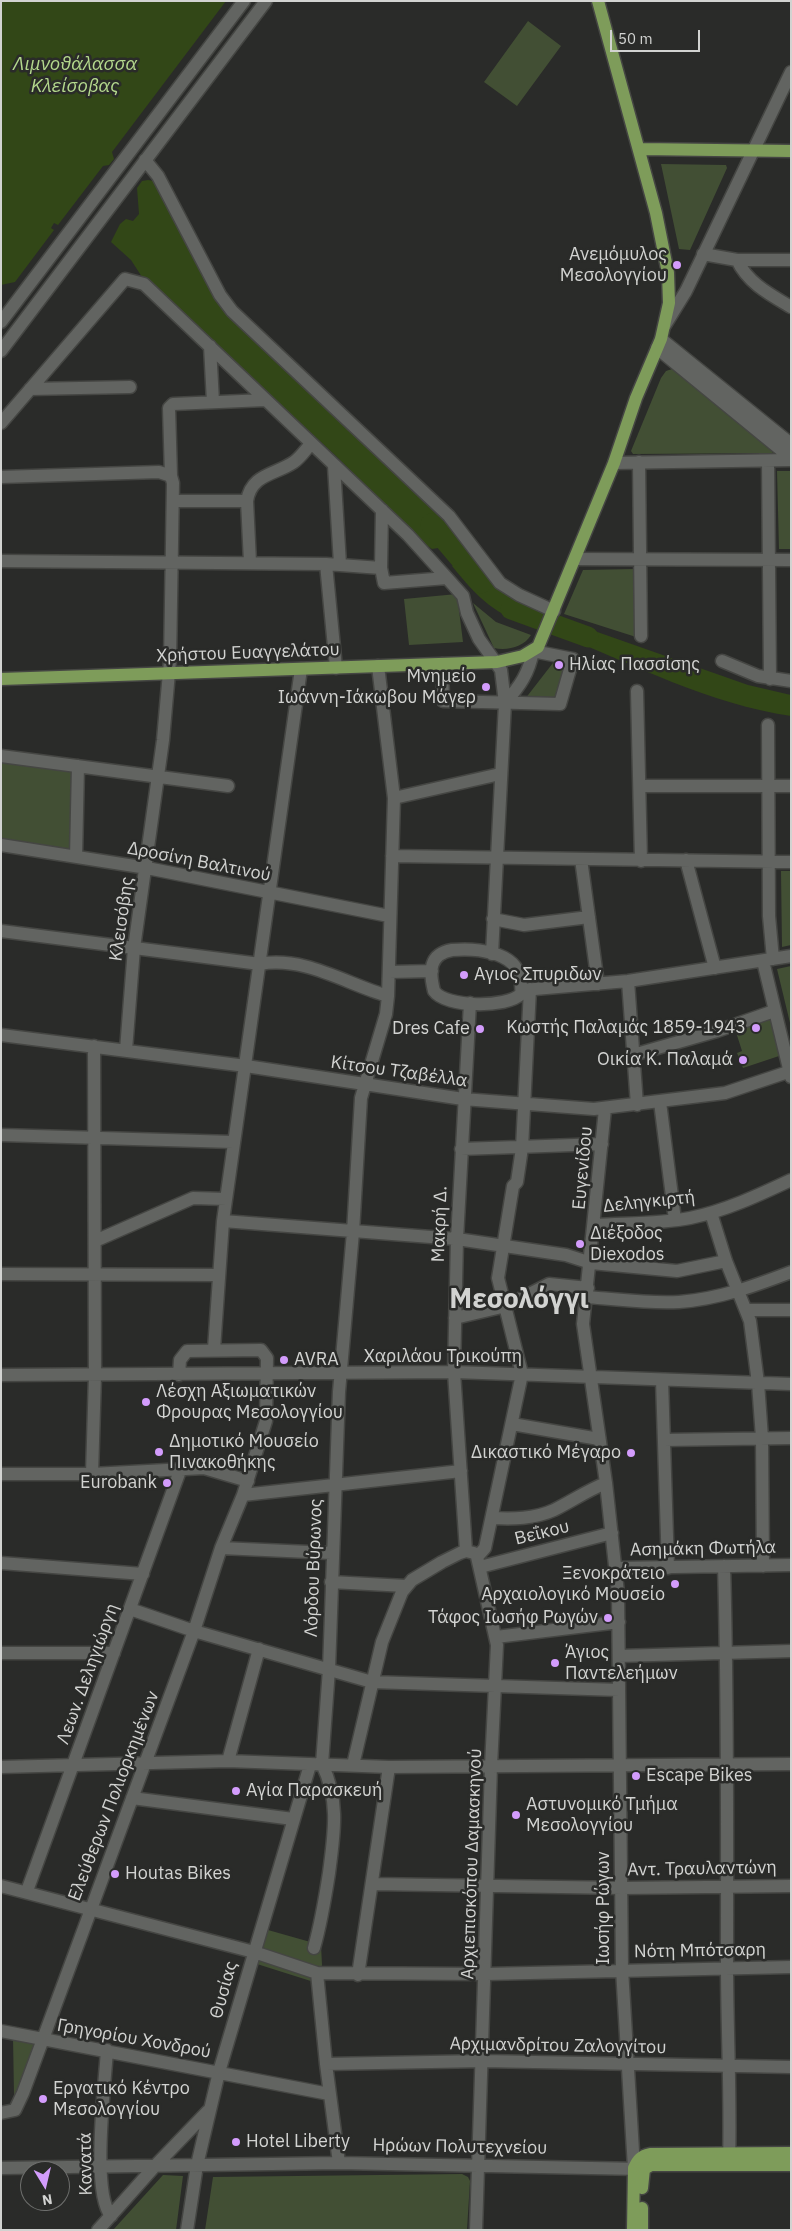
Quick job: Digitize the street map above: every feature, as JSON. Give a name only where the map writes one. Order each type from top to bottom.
[{"type":"main road","points":[[533,651],[542,641],[614,463],[636,398],[661,338],[669,303],[668,274],[656,213],[598,1]]},
{"type":"main road","points":[[640,149],[791,150]]},
{"type":"main road","name":"Χρήστου Ευαγγελάτου","points":[[1,679],[497,662],[520,657],[533,651]]},
{"type":"main road","points":[[639,2168],[651,2165],[791,2153]]},
{"type":"main road","points":[[729,2159],[791,2165]]},
{"type":"main road","points":[[634,2230],[639,2168]]},
{"type":"main road","points":[[639,2168],[642,2230]]},
{"type":"street","points":[[1,322],[244,1]]},
{"type":"street","points":[[1,350],[266,1]]},
{"type":"street","points":[[661,338],[791,72]]},
{"type":"street","points":[[145,160],[158,176],[220,295],[232,311],[449,516],[500,583],[519,595],[554,611]]},
{"type":"street","points":[[703,254],[737,260],[791,260]]},
{"type":"street","points":[[737,260],[743,272],[753,283],[791,307]]},
{"type":"street","points":[[1,423],[125,278],[144,284],[382,510],[447,578],[463,596],[466,613],[479,639],[497,662],[504,678],[505,703],[495,858],[492,954]]},
{"type":"street","points":[[661,338],[791,444]]},
{"type":"street","points":[[661,338],[791,459]]},
{"type":"street","points":[[210,346],[212,402],[258,402],[266,400]]},
{"type":"street","points":[[30,389],[130,388]]},
{"type":"street","name":"Κλεισόβης","points":[[126,1050],[134,948],[159,777],[169,673],[174,501],[170,476],[169,408],[173,404],[212,402]]},
{"type":"street","points":[[250,562],[248,491],[254,483],[266,474],[294,462],[311,444]]},
{"type":"street","points":[[614,463],[791,459]]},
{"type":"street","points":[[768,461],[770,679]]},
{"type":"street","points":[[639,462],[641,636]]},
{"type":"street","points":[[334,466],[340,564]]},
{"type":"street","points":[[1,477],[150,472],[166,473],[170,476]]},
{"type":"street","points":[[174,501],[247,501]]},
{"type":"street","points":[[382,510],[381,568],[384,583],[447,578]]},
{"type":"street","points":[[575,559],[791,560]]},
{"type":"street","points":[[1,561],[250,562],[340,564],[381,568]]},
{"type":"street","points":[[326,564],[336,668]]},
{"type":"street","points":[[442,664],[442,701],[505,703],[560,704],[574,659],[533,651],[530,665],[521,685],[505,703]]},
{"type":"street","points":[[722,661],[758,676],[770,679],[791,680]]},
{"type":"street","name":"Λόρδου Βύρωνος","points":[[316,1764],[329,1669],[331,1553],[340,1374],[353,1232],[363,1085],[386,1014],[388,996],[394,798],[378,666]]},
{"type":"street","points":[[179,1375],[180,1360],[187,1351],[214,1349],[223,1221],[300,669]]},
{"type":"street","points":[[637,690],[641,786],[641,861]]},
{"type":"street","points":[[768,725],[768,960],[774,1011],[790,1073]]},
{"type":"street","points":[[1,756],[228,786]]},
{"type":"street","points":[[76,857],[78,766]]},
{"type":"street","points":[[394,798],[500,774]]},
{"type":"street","points":[[641,786],[791,786]]},
{"type":"street","name":"Δροσίνη Βαλτινού","points":[[1,845],[147,868],[389,916]]},
{"type":"street","points":[[392,856],[791,862]]},
{"type":"street","points":[[580,859],[598,984]]},
{"type":"street","points":[[686,860],[714,968]]},
{"type":"street","points":[[493,918],[524,925],[589,917]]},
{"type":"street","points":[[1,932],[260,964],[272,962],[297,964],[388,996]]},
{"type":"street","points":[[474,1558],[485,1548],[522,1374],[498,1278],[513,1186],[517,1182],[522,1148],[526,990],[515,964],[492,954],[464,950],[444,952],[434,959],[432,971],[433,987],[438,996],[446,1001],[470,1003],[507,1002],[526,990],[598,984],[791,956]]},
{"type":"street","points":[[389,972],[432,971]]},
{"type":"street","points":[[628,980],[637,1105]]},
{"type":"street","name":"Μακρή Δ.","points":[[470,1003],[463,1099],[454,1372],[461,1471],[474,1558]]},
{"type":"street","points":[[634,1055],[717,1031],[774,1011]]},
{"type":"street","name":"Κίτσου Τζαβέλλα","points":[[1,1035],[246,1066],[463,1099],[522,1105],[605,1109],[730,1092],[790,1073]]},
{"type":"street","points":[[92,1474],[95,1375],[94,1046]]},
{"type":"street","points":[[660,1102],[675,1220]]},
{"type":"street","name":"Ευγενίδου","points":[[591,1378],[584,1332],[605,1109]]},
{"type":"street","points":[[1,1136],[233,1142]]},
{"type":"street","points":[[461,1149],[602,1144]]},
{"type":"street","name":"Δεληγκιρτή","points":[[595,1225],[675,1220],[711,1213],[791,1180]]},
{"type":"street","points":[[95,1240],[193,1198],[226,1199]]},
{"type":"street","points":[[711,1213],[726,1261],[750,1321],[758,1383],[762,1438],[763,1566]]},
{"type":"street","points":[[223,1221],[457,1239],[566,1255],[591,1263],[677,1271],[726,1261]]},
{"type":"street","points":[[455,1318],[506,1306],[549,1284],[587,1293],[677,1302],[739,1292],[791,1272]]},
{"type":"street","points":[[1,1274],[218,1275]]},
{"type":"street","points":[[746,1310],[791,1310]]},
{"type":"street","name":"Ελεύθερων Πολιορκημένων","points":[[1,2113],[12,2111],[18,2106],[194,1631],[221,1548],[248,1481],[266,1421],[267,1358],[261,1350],[214,1349]]},
{"type":"street","name":"Χαριλάου Τρικούπη","points":[[1,1375],[454,1372],[791,1384]]},
{"type":"street","name":"Ιωσήφ Ρώγων","points":[[591,1378],[616,1568],[619,1622],[622,1969],[639,2168]]},
{"type":"street","points":[[662,1380],[668,1568]]},
{"type":"street","points":[[512,1424],[599,1439]]},
{"type":"street","points":[[664,1440],[791,1438]]},
{"type":"street","name":"Λεων. Δεληγιώργη","points":[[27,1891],[181,1468]]},
{"type":"street","points":[[1,1474],[92,1474],[204,1468],[248,1481]]},
{"type":"street","points":[[243,1495],[461,1471]]},
{"type":"street","points":[[492,1518],[516,1519],[536,1516],[554,1510],[587,1490],[606,1483]]},
{"type":"street","name":"Βεΐκου","points":[[406,1586],[433,1567],[612,1533]]},
{"type":"street","points":[[221,1548],[331,1553]]},
{"type":"street","name":"Αρχιεπισκόπου Δαμασκηνού","points":[[474,1558],[496,1637],[496,1686],[491,1766],[486,1974],[476,2230]]},
{"type":"street","points":[[1,1563],[143,1574]]},
{"type":"street","name":"Ασημάκη Φωτήλα","points":[[616,1568],[791,1565]]},
{"type":"street","points":[[724,1566],[728,1765],[727,1968],[730,2066],[729,2159]]},
{"type":"street","points":[[331,1582],[406,1586],[382,1642],[353,1765]]},
{"type":"street","points":[[130,1609],[194,1631],[372,1682],[619,1690]]},
{"type":"street","points":[[496,1637],[619,1622]]},
{"type":"street","points":[[228,1761],[259,1649]]},
{"type":"street","points":[[619,1656],[791,1651]]},
{"type":"street","points":[[1,1653],[114,1652]]},
{"type":"street","points":[[1,1767],[72,1767],[228,1761],[389,1767],[791,1764]]},
{"type":"street","points":[[314,1948],[322,1921],[335,1827],[328,1778],[316,1764]]},
{"type":"street","name":"Θυσίας","points":[[187,2230],[197,2165],[218,2072],[293,1819],[316,1764]]},
{"type":"street","points":[[358,1975],[389,1767]]},
{"type":"street","points":[[132,1798],[293,1819]]},
{"type":"street","name":"Αντ. Τραυλαντώνη","points":[[373,1884],[622,1888],[791,1886]]},
{"type":"street","name":"Νότη Μπότσαρη","points":[[1,1886],[27,1891],[254,1952],[317,1973],[358,1975],[486,1974],[622,1969],[791,1967]]},
{"type":"street","points":[[317,1973],[326,2064],[340,2163]]},
{"type":"street","name":"Γρηγορίου Χονδρού","points":[[1,2031],[330,2094]]},
{"type":"street","name":"Κανατά","points":[[107,2050],[100,2166],[105,2208],[111,2216]]},
{"type":"street","name":"Αρχιμανδρίτου Ζαλογγίτου","points":[[326,2064],[483,2061],[791,2067]]},
{"type":"street","points":[[98,2230],[155,2166],[208,2111]]},
{"type":"street","name":"Ηρώων Πολυτεχνείου","points":[[1,2168],[340,2163],[639,2168]]},
{"type":"shaded area","points":[[528,21],[561,46],[517,106],[484,82]]},
{"type":"shaded area","points":[[661,164],[726,165],[727,168],[690,250],[679,249]]},
{"type":"shaded area","points":[[675,368],[775,451],[772,453],[633,454],[631,451],[661,378],[666,371]]},
{"type":"shaded area","points":[[777,471],[791,471],[791,549],[779,549]]},
{"type":"shaded area","points":[[636,569],[636,637],[564,614],[583,570]]},
{"type":"shaded area","points":[[457,594],[463,642],[409,645],[404,599]]},
{"type":"shaded area","points":[[473,603],[496,622],[531,635],[524,643],[515,647],[494,648]]},
{"type":"shaded area","points":[[556,659],[567,662],[554,699],[525,699]]},
{"type":"shaded area","points":[[1,756],[78,766],[76,857],[1,845]]},
{"type":"shaded area","points":[[781,871],[791,871],[791,945],[782,947]]},
{"type":"shaded area","points":[[791,966],[791,1027],[777,969]]},
{"type":"shaded area","points":[[773,1017],[782,1055],[743,1068],[737,1053],[742,1051],[735,1029]]},
{"type":"shaded area","points":[[268,1930],[321,1945],[322,1965],[317,1983],[257,1964]]},
{"type":"shaded area","points":[[13,2037],[35,2042],[16,2095],[14,2095]]},
{"type":"shaded area","points":[[462,2174],[468,2177],[470,2181],[467,2230],[205,2230],[213,2177]]},
{"type":"shaded area","points":[[163,2175],[183,2176],[176,2230],[113,2230]]},
{"type":"water","name":"Λιμνοθάλασσα Κλείσοβας","points":[[1,1],[226,1],[112,152],[114,159],[109,165],[103,166],[58,225],[54,223],[51,228],[54,230],[15,282],[1,285]]},
{"type":"water","points":[[142,181],[154,181],[230,316],[446,523],[468,548],[468,552],[462,553],[456,545],[432,549],[425,544],[335,455],[142,277],[131,260],[111,242],[120,224],[126,219],[133,221],[139,214],[137,188]]},
{"type":"water","points":[[454,547],[460,561],[469,555],[497,589],[540,616],[535,626],[509,617],[479,596],[452,566],[456,564],[454,555],[447,557],[444,551]]},
{"type":"water","points":[[562,623],[586,628],[748,685],[791,695],[791,716],[731,702],[673,682],[558,634]]},
{"type":"waterway","points":[[431,524],[481,583]]},
{"type":"waterway","points":[[511,609],[588,637]]},
{"type":"place","name":"Ανεμόμυλος Μεσολογγίου","points":[[677,265]]},
{"type":"place","name":"Ηλίας Πασσίσης","points":[[559,665]]},
{"type":"place","name":"Μνημείο Ιωάννη-Ιάκωβου Μάγερ","points":[[486,687]]},
{"type":"place","name":"Αγιος Σπυριδων","points":[[464,975]]},
{"type":"place","name":"Κωστής Παλαμάς 1859-1943","points":[[756,1028]]},
{"type":"place","name":"Dres Cafe","points":[[480,1029]]},
{"type":"place","name":"Οικία Κ. Παλαμά","points":[[743,1060]]},
{"type":"place","name":"Διέξοδος Diexodos","points":[[580,1244]]},
{"type":"place","name":"AVRA","points":[[284,1360]]},
{"type":"place","name":"Λέσχη Αξιωματικών Φρουρας Μεσολογγίου","points":[[146,1402]]},
{"type":"place","name":"Δημοτικό Μουσείο Πινακοθήκης","points":[[159,1452]]},
{"type":"place","name":"Δικαστικό Μέγαρο","points":[[631,1453]]},
{"type":"place","name":"Eurobank","points":[[167,1483]]},
{"type":"place","name":"Ξενοκράτειο Αρχαιολογικό Μουσείο","points":[[675,1584]]},
{"type":"place","name":"Τάφος Ιωσήφ Ρωγών","points":[[608,1618]]},
{"type":"place","name":"Άγιος Παντελεήμων","points":[[555,1663]]},
{"type":"place","name":"Escape Bikes","points":[[636,1776]]},
{"type":"place","name":"Αγία Παρασκευή","points":[[236,1791]]},
{"type":"place","name":"Αστυνομικό Τμήμα Μεσολογγίου","points":[[516,1815]]},
{"type":"place","name":"Houtas Bikes","points":[[115,1874]]},
{"type":"place","name":"Eργατικό Κέντρο Μεσολογγίου","points":[[43,2099]]},
{"type":"place","name":"Hotel Liberty","points":[[236,2142]]},
{"type":"district","name":"Μεσολόγγι","points":[[519,1300]]}]
